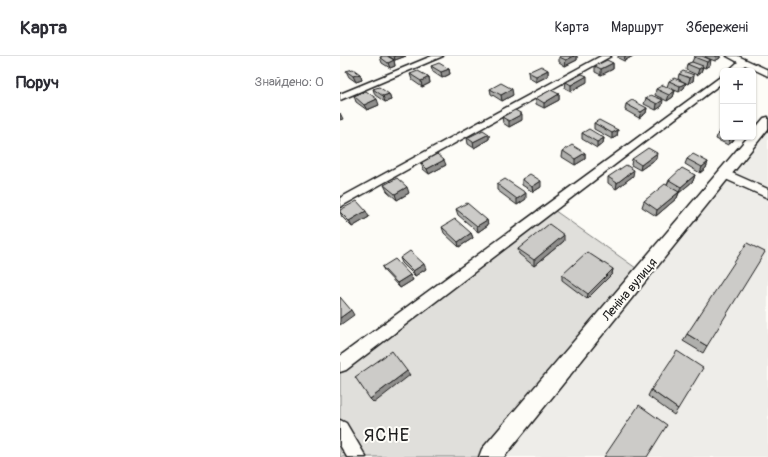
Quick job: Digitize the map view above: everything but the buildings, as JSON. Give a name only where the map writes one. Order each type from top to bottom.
[{"type":"street","points":[[340,97],[439,56]]},
{"type":"street","points":[[340,203],[607,56]]},
{"type":"street","points":[[730,56],[768,72]]},
{"type":"street","points":[[736,68],[744,62]]},
{"type":"street","points":[[340,365],[720,80]]},
{"type":"street","name":"Леніна вулиця","points":[[490,457],[768,121]]},
{"type":"street","points":[[725,174],[768,194]]},
{"type":"street","points":[[340,429],[357,457]]},
{"type":"shaded area","points":[[768,121],[768,457],[490,457],[752,140],[756,140],[756,136]]},
{"type":"shaded area","points":[[551,208],[643,273],[490,457],[340,457],[340,365]]},
{"type":"district","name":"ЯСНЕ","points":[[387,435]]}]
